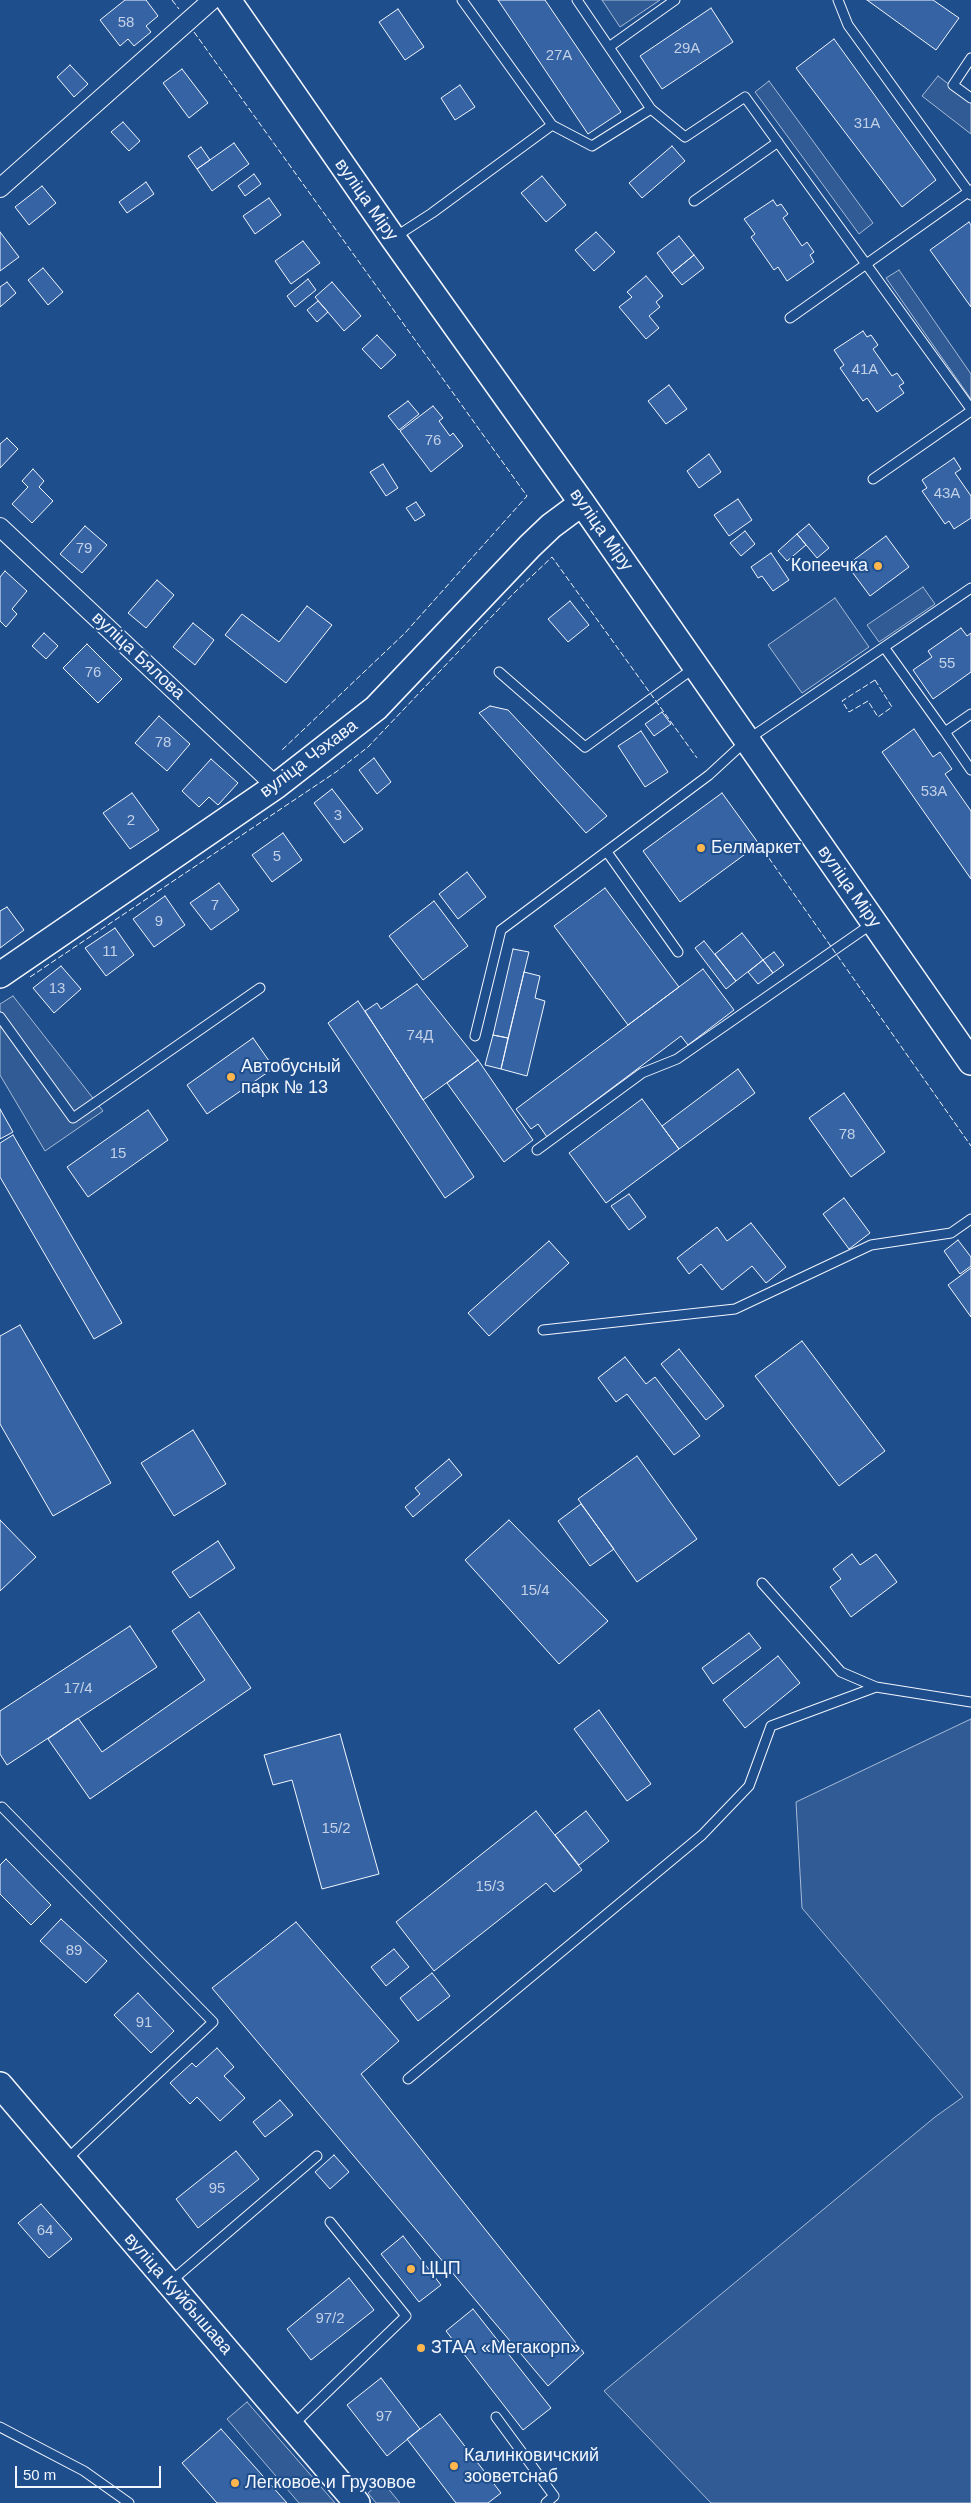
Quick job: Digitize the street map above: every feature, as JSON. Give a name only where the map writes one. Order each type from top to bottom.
[{"type":"main road","name":"вуліца Міру","points":[[228,0],[393,238],[697,666],[971,1062]]},
{"type":"main road","name":"вуліца Чэхава","points":[[0,975],[276,786],[376,708],[530,546],[551,526],[582,502]]},
{"type":"main road","name":"вуліца Куйбышава","points":[[0,2086],[357,2503]]},
{"type":"street","points":[[0,188],[212,0]]},
{"type":"street","name":"вуліца Бялова","points":[[0,527],[276,786]]},
{"type":"lane","points":[[461,0],[552,125],[592,146],[651,109]]},
{"type":"lane","points":[[577,0],[651,109],[685,137],[745,97],[971,410],[873,479]]},
{"type":"lane","points":[[609,47],[675,0]]},
{"type":"lane","points":[[790,318],[970,192],[848,25],[838,0]]},
{"type":"lane","points":[[971,58],[954,85],[971,98]]},
{"type":"lane","points":[[393,238],[432,213],[552,125]]},
{"type":"lane","points":[[694,201],[778,142]]},
{"type":"lane","points":[[475,1036],[501,930],[709,775],[747,740],[971,588]]},
{"type":"lane","points":[[884,647],[971,770]]},
{"type":"lane","points":[[499,672],[585,747],[697,666]]},
{"type":"lane","points":[[945,732],[971,714]]},
{"type":"lane","points":[[607,852],[678,952]]},
{"type":"lane","points":[[537,1150],[642,1073],[677,1059],[874,923]]},
{"type":"lane","points":[[0,1017],[73,1118],[260,988]]},
{"type":"lane","points":[[543,1330],[735,1309],[871,1245],[951,1232],[971,1219]]},
{"type":"lane","points":[[762,1583],[841,1672],[876,1687],[971,1702]]},
{"type":"lane","points":[[408,2079],[702,1835],[749,1786],[772,1726],[876,1687]]},
{"type":"lane","points":[[2,1807],[213,2022],[65,2161]]},
{"type":"lane","points":[[168,2283],[317,2156]]},
{"type":"lane","points":[[292,2426],[406,2316],[330,2222]]},
{"type":"lane","points":[[496,2417],[554,2496],[546,2503]]},
{"type":"lane","points":[[0,2427],[84,2471],[128,2503]]},
{"type":"shaded area","points":[[602,0],[660,0],[620,27]]},
{"type":"shaded area","points":[[938,76],[971,101],[971,134],[922,96]]},
{"type":"shaded area","points":[[769,81],[873,223],[859,234],[755,92]]},
{"type":"shaded area","points":[[899,270],[971,374],[971,399],[886,278]]},
{"type":"shaded area","points":[[923,587],[935,604],[879,642],[867,625]]},
{"type":"shaded area","points":[[835,598],[869,647],[802,693],[768,645]]},
{"type":"shaded area","points":[[13,996],[103,1111],[45,1151],[0,1075],[0,1004]]},
{"type":"shaded area","points":[[971,1719],[971,2503],[711,2503],[604,2391],[935,2117],[963,2097],[802,1908],[796,1802]]},
{"type":"shaded area","points":[[247,2402],[335,2503],[299,2503],[227,2419]]},
{"type":"shaded area","points":[[382,2481],[400,2503],[376,2503],[368,2493]]},
{"type":"building","points":[[125,0],[146,0],[158,16],[146,26],[151,32],[134,46],[128,39],[120,46],[100,20]]},
{"type":"building","points":[[498,0],[545,0],[621,112],[588,134]]},
{"type":"building","points":[[867,0],[933,0],[959,18],[936,50]]},
{"type":"building","points":[[711,8],[733,42],[662,89],[640,56]]},
{"type":"building","points":[[398,9],[424,47],[405,60],[379,22]]},
{"type":"building","points":[[834,39],[936,180],[902,207],[796,68]]},
{"type":"building","points":[[70,65],[88,84],[74,97],[57,77]]},
{"type":"building","points":[[182,69],[208,103],[189,118],[163,83]]},
{"type":"building","points":[[460,85],[475,107],[455,120],[441,98]]},
{"type":"building","points":[[123,122],[140,141],[129,151],[111,132]]},
{"type":"building","points":[[234,143],[249,164],[212,191],[197,169]]},
{"type":"building","points":[[672,146],[685,161],[642,198],[629,183]]},
{"type":"building","points":[[201,147],[210,160],[197,169],[188,156]]},
{"type":"building","points":[[254,174],[261,184],[245,196],[238,186]]},
{"type":"building","points":[[542,176],[566,205],[546,222],[521,193]]},
{"type":"building","points":[[146,182],[154,194],[127,213],[119,202]]},
{"type":"building","points":[[42,186],[56,203],[29,225],[15,207]]},
{"type":"building","points":[[269,198],[281,215],[255,234],[243,216]]},
{"type":"building","points":[[773,200],[777,206],[781,204],[788,214],[783,218],[802,246],[807,242],[814,252],[810,255],[814,262],[787,281],[778,267],[774,270],[751,237],[755,234],[744,219]]},
{"type":"building","points":[[969,222],[971,225],[971,307],[930,250]]},
{"type":"building","points":[[0,232],[19,257],[0,271]]},
{"type":"building","points":[[596,232],[615,252],[594,271],[575,250]]},
{"type":"building","points":[[679,236],[694,255],[672,273],[657,253]]},
{"type":"building","points":[[303,241],[320,263],[291,284],[275,261]]},
{"type":"building","points":[[694,255],[704,268],[682,285],[672,273]]},
{"type":"building","points":[[43,268],[63,292],[48,305],[28,280]]},
{"type":"building","points":[[646,276],[663,296],[656,302],[660,307],[649,316],[659,328],[646,339],[619,307],[632,297],[627,292]]},
{"type":"building","points":[[308,279],[316,290],[295,307],[287,296]]},
{"type":"building","points":[[7,282],[16,293],[0,307],[0,287]]},
{"type":"building","points":[[332,282],[361,316],[344,331],[315,297]]},
{"type":"building","points":[[318,301],[328,312],[317,322],[307,310]]},
{"type":"building","points":[[863,331],[867,337],[871,335],[878,345],[873,349],[892,376],[897,373],[904,383],[899,386],[904,393],[877,412],[867,398],[863,401],[840,368],[844,365],[834,350]]},
{"type":"building","points":[[377,335],[396,355],[381,369],[362,349]]},
{"type":"building","points":[[669,385],[687,409],[666,424],[648,401]]},
{"type":"building","points":[[408,401],[419,414],[399,430],[388,416]]},
{"type":"building","points":[[433,406],[443,418],[439,421],[450,436],[453,433],[463,446],[431,472],[400,431]]},
{"type":"building","points":[[7,438],[18,449],[0,468],[0,444]]},
{"type":"building","points":[[709,454],[721,472],[699,488],[687,471]]},
{"type":"building","points":[[954,458],[961,469],[955,473],[971,496],[971,518],[954,529],[949,521],[945,524],[922,491],[927,488],[922,480]]},
{"type":"building","points":[[383,464],[398,488],[386,496],[370,472]]},
{"type":"building","points":[[33,469],[44,481],[39,487],[53,501],[32,523],[12,504],[28,487],[22,481]]},
{"type":"building","points":[[738,499],[752,520],[729,536],[714,515]]},
{"type":"building","points":[[416,502],[425,515],[415,521],[406,508]]},
{"type":"building","points":[[809,524],[829,548],[817,558],[797,534]]},
{"type":"building","points":[[85,526],[107,545],[82,573],[60,554]]},
{"type":"building","points":[[745,531],[755,544],[741,556],[730,543]]},
{"type":"building","points":[[797,534],[806,545],[787,561],[778,551]]},
{"type":"building","name":"Копеечка","points":[[886,536],[909,567],[870,596],[847,565]]},
{"type":"building","points":[[771,553],[789,580],[773,591],[762,576],[758,578],[751,567]]},
{"type":"building","points":[[5,571],[27,591],[12,609],[17,614],[6,627],[0,621],[0,577]]},
{"type":"building","points":[[157,580],[174,595],[146,628],[128,613]]},
{"type":"building","points":[[570,601],[589,625],[568,642],[548,619]]},
{"type":"building","points":[[307,606],[332,625],[286,683],[225,635],[242,614],[279,642]]},
{"type":"building","points":[[193,623],[214,640],[195,665],[173,647]]},
{"type":"building","points":[[961,628],[967,636],[971,633],[971,672],[933,699],[913,670],[932,657],[928,651]]},
{"type":"building","points":[[44,633],[58,646],[46,659],[32,646]]},
{"type":"building","points":[[87,644],[122,679],[98,703],[63,668]]},
{"type":"building","points":[[490,706],[508,710],[607,816],[586,833],[479,713]]},
{"type":"building","points":[[662,712],[671,724],[654,736],[645,724]]},
{"type":"building","points":[[159,716],[190,744],[167,771],[135,743]]},
{"type":"building","points":[[914,729],[933,757],[940,752],[952,769],[945,774],[971,811],[971,879],[882,752]]},
{"type":"building","points":[[641,731],[668,772],[645,787],[618,746]]},
{"type":"building","points":[[374,758],[391,782],[377,794],[359,770]]},
{"type":"building","points":[[211,759],[238,783],[218,805],[209,797],[199,807],[182,791]]},
{"type":"building","points":[[332,789],[363,829],[344,843],[314,803]]},
{"type":"building","points":[[132,793],[159,830],[130,849],[103,813]]},
{"type":"building","name":"Белмаркет","points":[[722,793],[759,844],[680,902],[643,851]]},
{"type":"building","points":[[283,833],[302,860],[272,882],[252,855]]},
{"type":"building","points":[[467,872],[486,897],[458,919],[439,894]]},
{"type":"building","points":[[219,883],[239,910],[211,930],[190,903]]},
{"type":"building","points":[[605,888],[679,987],[628,1025],[554,926]]},
{"type":"building","points":[[165,896],[185,925],[154,947],[133,919]]},
{"type":"building","points":[[434,901],[468,946],[423,980],[389,936]]},
{"type":"building","points":[[7,907],[24,930],[0,948],[0,911]]},
{"type":"building","points":[[115,928],[134,955],[106,976],[85,948]]},
{"type":"building","points":[[742,933],[763,960],[736,981],[715,954]]},
{"type":"building","points":[[704,941],[736,981],[726,989],[695,948]]},
{"type":"building","points":[[513,949],[529,952],[508,1038],[493,1035]]},
{"type":"building","points":[[774,952],[784,965],[773,973],[763,960]]},
{"type":"building","points":[[763,960],[773,973],[758,984],[748,972]]},
{"type":"building","points":[[61,966],[81,989],[54,1013],[33,988]]},
{"type":"building","points":[[703,969],[734,1010],[688,1045],[681,1036],[547,1137],[538,1124],[531,1129],[516,1109]]},
{"type":"building","points":[[524,972],[540,976],[535,998],[545,1001],[527,1076],[501,1069]]},
{"type":"building","points":[[417,984],[478,1060],[423,1100],[365,1011],[377,1003],[381,1009]]},
{"type":"building","points":[[358,1001],[474,1177],[445,1198],[328,1023]]},
{"type":"building","points":[[493,1035],[508,1038],[501,1069],[485,1065]]},
{"type":"building","name":"Автобусный парк № 13","points":[[253,1038],[274,1068],[207,1114],[187,1085]]},
{"type":"building","points":[[478,1060],[533,1140],[504,1162],[447,1083]]},
{"type":"building","points":[[738,1069],[755,1093],[679,1149],[662,1126]]},
{"type":"building","points":[[844,1093],[885,1152],[851,1177],[809,1118]]},
{"type":"building","points":[[642,1099],[679,1149],[606,1203],[569,1153]]},
{"type":"building","points":[[0,1109],[13,1132],[0,1139]]},
{"type":"building","points":[[148,1110],[168,1140],[88,1197],[67,1167]]},
{"type":"building","points":[[13,1135],[122,1323],[94,1339],[0,1177],[0,1143]]},
{"type":"building","points":[[629,1194],[646,1217],[629,1230],[611,1206]]},
{"type":"building","points":[[844,1198],[870,1233],[849,1249],[823,1214]]},
{"type":"building","points":[[751,1223],[786,1267],[766,1283],[752,1266],[722,1290],[701,1264],[689,1274],[677,1258],[717,1227],[727,1241]]},
{"type":"building","points":[[958,1240],[971,1257],[971,1266],[960,1274],[944,1251]]},
{"type":"building","points":[[549,1241],[569,1263],[489,1336],[468,1313]]},
{"type":"building","points":[[971,1268],[971,1317],[948,1285]]},
{"type":"building","points":[[20,1325],[111,1483],[53,1516],[0,1424],[0,1336]]},
{"type":"building","points":[[802,1341],[885,1451],[839,1486],[755,1376]]},
{"type":"building","points":[[679,1349],[724,1406],[706,1420],[661,1364]]},
{"type":"building","points":[[625,1357],[646,1384],[655,1377],[700,1436],[674,1455],[627,1394],[616,1402],[598,1378]]},
{"type":"building","points":[[193,1430],[226,1484],[174,1516],[141,1463]]},
{"type":"building","points":[[637,1456],[697,1539],[637,1582],[578,1499]]},
{"type":"building","points":[[449,1459],[462,1475],[413,1517],[405,1507],[420,1494],[415,1488]]},
{"type":"building","points":[[581,1504],[614,1549],[590,1566],[558,1521]]},
{"type":"building","points":[[0,1520],[36,1557],[0,1591]]},
{"type":"building","points":[[509,1520],[608,1621],[559,1664],[465,1560]]},
{"type":"building","points":[[218,1541],[235,1568],[190,1598],[172,1572]]},
{"type":"building","points":[[852,1554],[860,1565],[876,1554],[897,1582],[851,1617],[830,1587],[841,1579],[833,1569]]},
{"type":"building","points":[[199,1612],[251,1688],[90,1799],[48,1739],[78,1718],[102,1752],[205,1680],[172,1631]]},
{"type":"building","points":[[130,1626],[157,1667],[7,1765],[0,1754],[0,1711]]},
{"type":"building","points":[[749,1633],[761,1648],[713,1684],[702,1668]]},
{"type":"building","points":[[778,1656],[800,1683],[745,1728],[723,1700]]},
{"type":"building","points":[[599,1710],[651,1784],[627,1801],[574,1729]]},
{"type":"building","points":[[340,1734],[379,1874],[322,1889],[292,1780],[273,1785],[264,1755]]},
{"type":"building","points":[[536,1811],[582,1870],[554,1892],[546,1883],[434,1971],[396,1922]]},
{"type":"building","points":[[586,1811],[609,1841],[579,1865],[555,1835]]},
{"type":"building","points":[[6,1859],[51,1905],[31,1925],[0,1894],[0,1865]]},
{"type":"building","points":[[61,1919],[107,1961],[86,1983],[40,1941]]},
{"type":"building","points":[[296,1922],[399,2041],[361,2074],[584,2353],[548,2386],[212,1988]]},
{"type":"building","points":[[394,1949],[409,1967],[386,1986],[371,1967]]},
{"type":"building","points":[[432,1973],[450,1996],[418,2021],[400,1998]]},
{"type":"building","points":[[138,1993],[174,2031],[151,2053],[114,2015]]},
{"type":"building","points":[[217,2048],[234,2067],[224,2076],[245,2098],[220,2121],[197,2097],[190,2104],[170,2083],[192,2063],[196,2067]]},
{"type":"building","points":[[280,2100],[293,2115],[265,2137],[253,2122]]},
{"type":"building","points":[[236,2151],[259,2179],[198,2228],[176,2199]]},
{"type":"building","points":[[334,2155],[349,2172],[330,2189],[315,2172]]},
{"type":"building","points":[[41,2204],[72,2239],[49,2258],[18,2223]]},
{"type":"building","name":"ЦЦП","points":[[403,2236],[441,2285],[419,2302],[381,2254]]},
{"type":"building","points":[[349,2278],[374,2310],[311,2360],[287,2329]]},
{"type":"building","points":[[473,2309],[551,2408],[523,2430],[446,2331]]},
{"type":"building","points":[[381,2378],[420,2429],[387,2456],[347,2405]]},
{"type":"building","name":"Калинковичский зооветснаб","points":[[440,2414],[501,2493],[488,2503],[456,2503],[407,2439]]},
{"type":"building","name":"Легковое и Грузовое","points":[[221,2429],[287,2503],[217,2503],[182,2463]]},
{"type":"fence","points":[[172,0],[179,9]]},
{"type":"fence","points":[[194,32],[527,496],[405,633],[282,750]]},
{"type":"fence","points":[[30,977],[336,772],[368,747],[514,593],[552,557],[697,758]]},
{"type":"fence","points":[[875,680],[892,707],[878,717],[868,701],[849,712],[842,701],[875,680]]},
{"type":"fence","points":[[759,844],[971,1146]]},
{"type":"place","name":"Копеечка","points":[[878,566]]},
{"type":"place","name":"Белмаркет","points":[[701,848]]},
{"type":"place","name":"Автобусный парк № 13","points":[[231,1077]]},
{"type":"place","name":"ЦЦП","points":[[411,2269]]},
{"type":"place","name":"ЗТАА «Мегакорп»","points":[[421,2348]]},
{"type":"place","name":"Калинковичский зооветснаб","points":[[454,2466]]},
{"type":"place","name":"Легковое и Грузовое","points":[[235,2483]]}]
